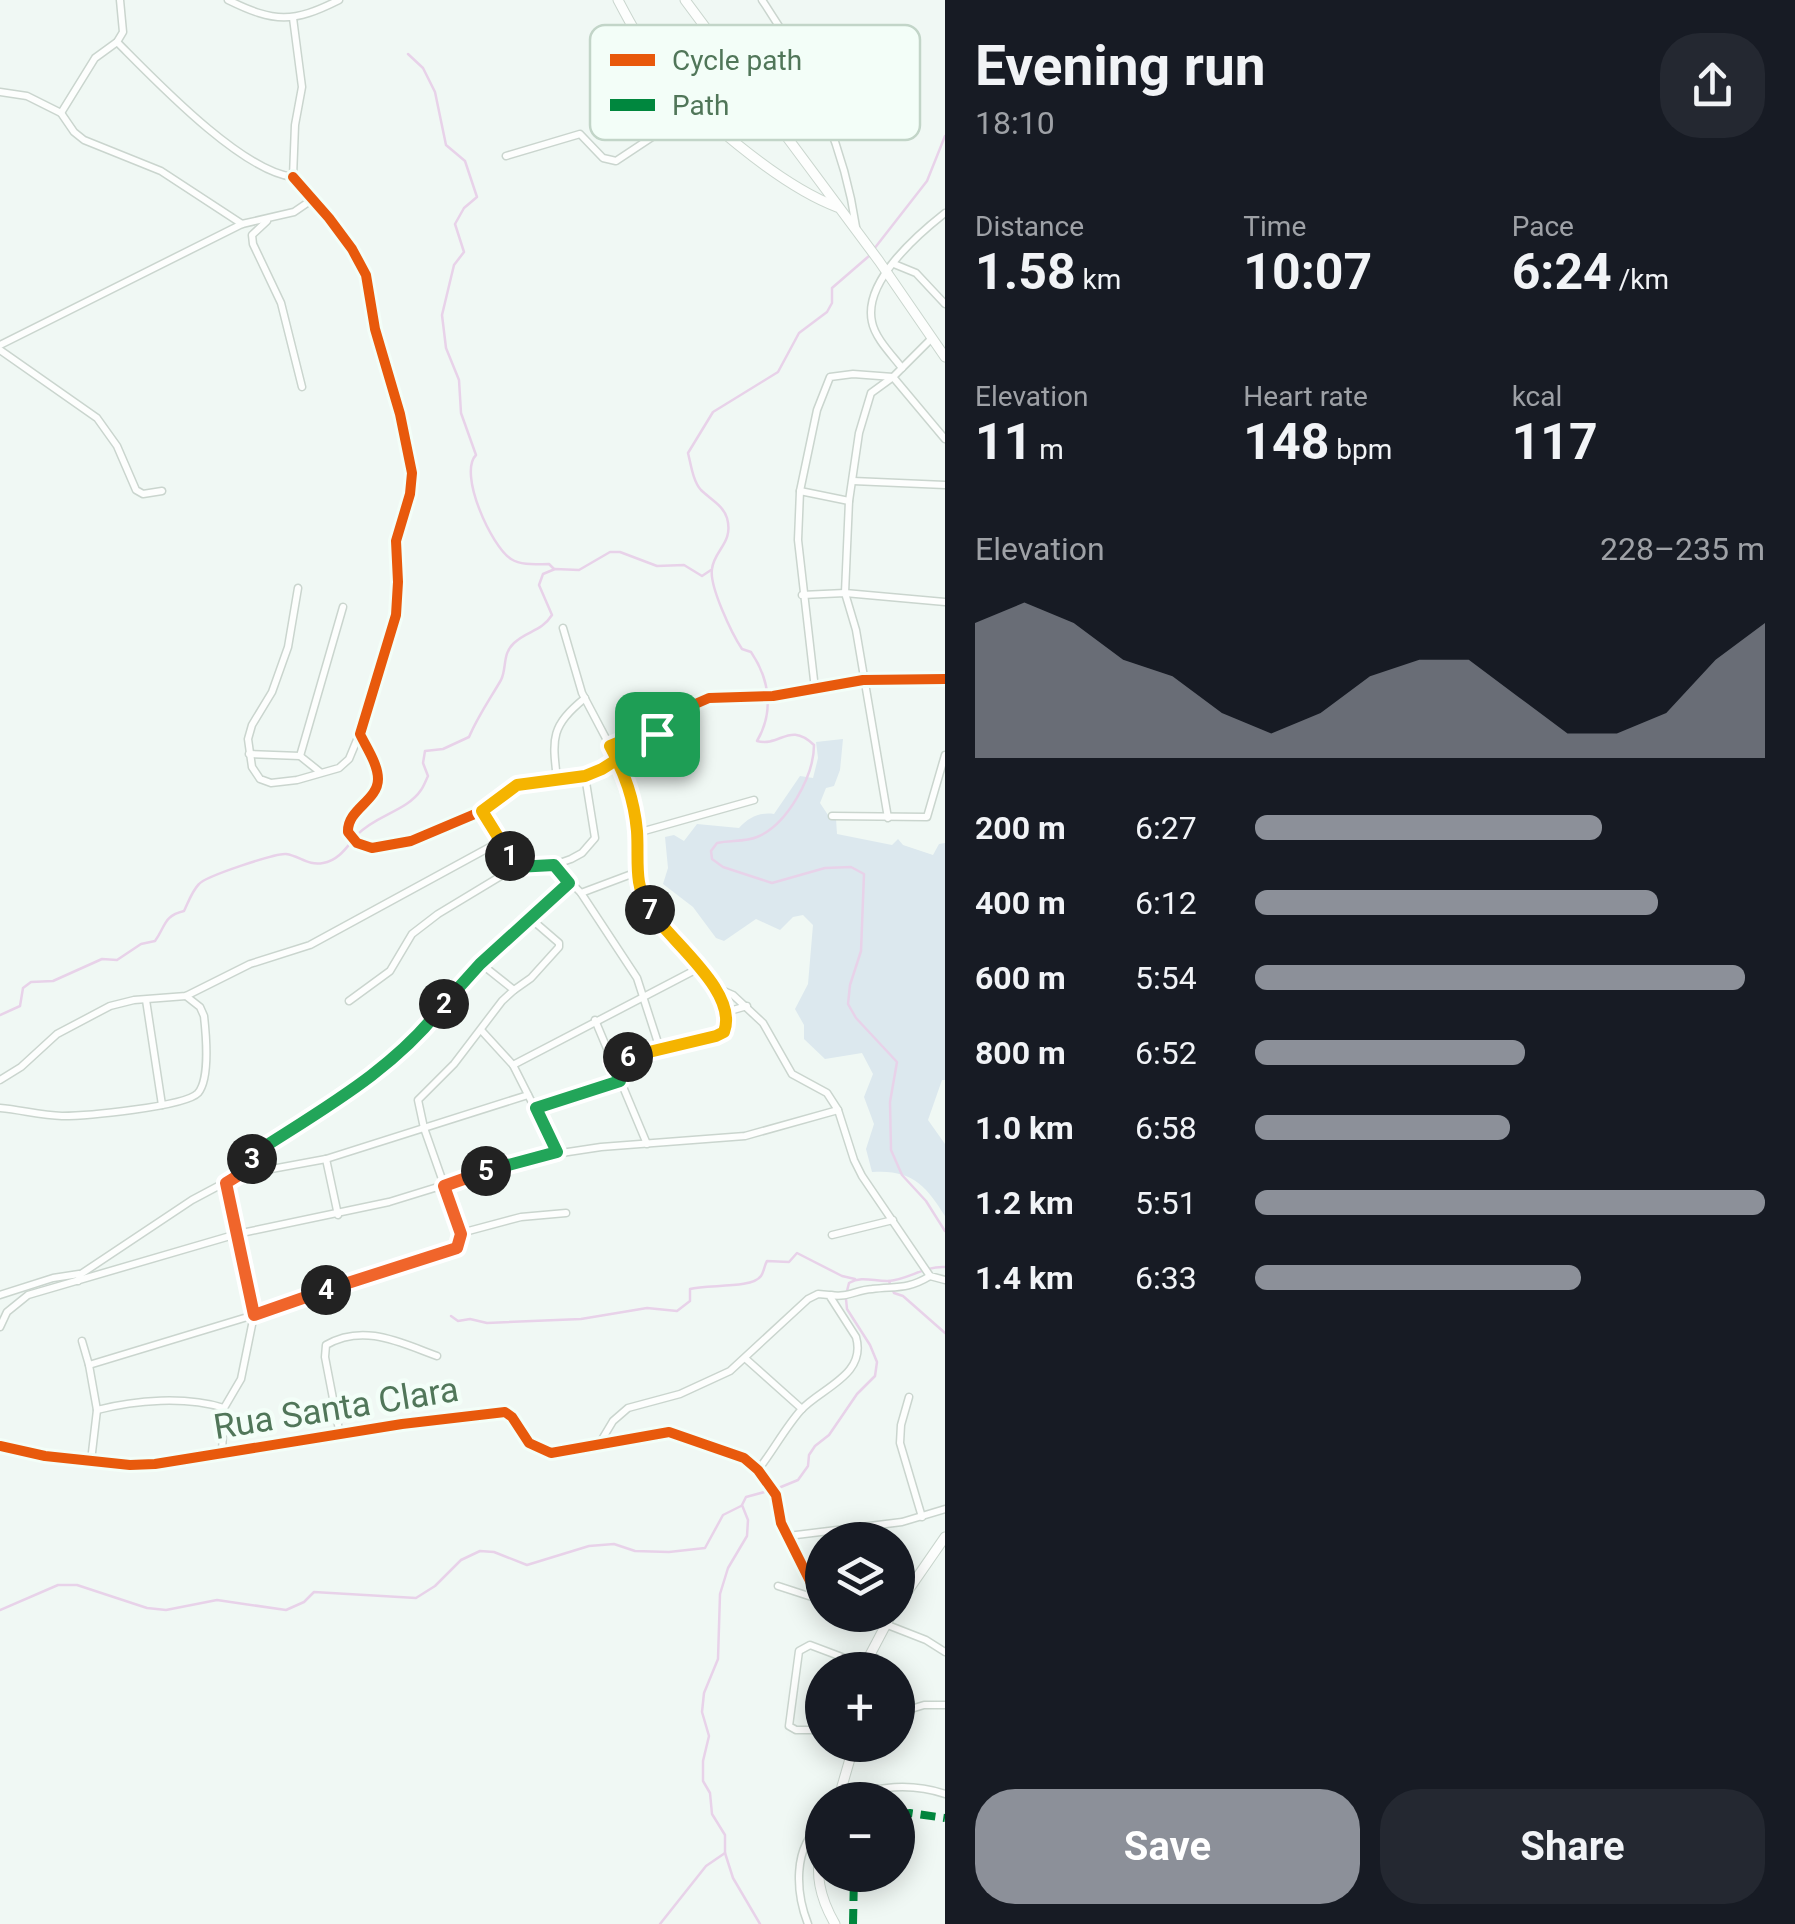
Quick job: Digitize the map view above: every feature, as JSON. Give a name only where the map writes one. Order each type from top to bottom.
[{"type":"main road","points":[[618,0],[632,25]]},
{"type":"main road","points":[[685,0],[703,25]]},
{"type":"main road","points":[[738,140],[795,185],[838,208]]},
{"type":"main road","points":[[788,140],[879,261],[891,269],[945,357]]},
{"type":"main road","points":[[915,1581],[945,1536]]},
{"type":"main road","points":[[820,1892],[835,1924]]},
{"type":"street","points":[[61,114],[95,58],[117,42],[124,24],[120,0]]},
{"type":"street","points":[[228,0],[254,12],[293,18],[307,16],[339,0]]},
{"type":"street","points":[[762,0],[778,25]]},
{"type":"street","points":[[293,18],[302,87],[294,125],[293,177]]},
{"type":"street","points":[[117,42],[196,119],[255,162],[280,176],[293,177],[352,250],[366,276],[375,329],[400,414],[412,474],[396,542],[396,614],[360,734],[345,764],[272,783],[260,779],[252,767],[248,739],[252,724],[272,692],[288,647],[298,588]]},
{"type":"street","points":[[0,92],[27,96],[61,114],[84,140],[160,172],[242,224]]},
{"type":"street","points":[[506,156],[580,134],[603,158],[616,161],[648,140]]},
{"type":"street","points":[[835,140],[860,236]]},
{"type":"street","points":[[838,208],[852,198]]},
{"type":"street","points":[[162,491],[143,494],[136,490],[109,432],[97,418],[0,348],[242,224],[294,212],[313,199]]},
{"type":"street","points":[[902,368],[872,324],[872,294],[916,236],[945,214]]},
{"type":"street","points":[[272,217],[252,235],[253,244],[281,302],[302,388]]},
{"type":"street","points":[[891,269],[916,273],[945,304]]},
{"type":"street","points":[[888,818],[856,630],[846,593],[850,501],[863,410],[878,385],[893,377],[932,338]]},
{"type":"street","points":[[815,689],[802,594],[800,491],[818,410],[830,377],[893,377],[945,439]]},
{"type":"street","points":[[853,482],[945,485]]},
{"type":"street","points":[[800,491],[850,501]]},
{"type":"street","points":[[802,594],[846,593],[945,602]]},
{"type":"street","points":[[300,756],[343,607]]},
{"type":"street","points":[[563,628],[584,698],[629,782],[637,833],[637,872],[644,901],[717,988],[746,1006],[763,1023],[786,1068],[827,1094],[838,1110],[854,1160],[928,1273],[945,1280]]},
{"type":"street","points":[[360,734],[375,765],[378,784],[348,821],[348,832],[358,843],[372,848],[392,847],[482,811],[517,785],[585,776],[618,761],[702,700],[773,696],[864,680],[945,679]]},
{"type":"street","points":[[557,779],[554,733],[566,714],[584,698]]},
{"type":"street","points":[[610,746],[634,736],[657,734]]},
{"type":"street","points":[[249,754],[300,756],[321,773]]},
{"type":"street","points":[[832,816],[926,816],[945,755]]},
{"type":"street","points":[[349,1001],[390,971],[420,926],[516,867],[554,865],[582,853],[595,838],[585,776]]},
{"type":"street","points":[[637,833],[754,800]]},
{"type":"street","points":[[482,811],[516,867]]},
{"type":"street","points":[[0,1080],[57,1034],[110,1006],[186,996],[250,964],[310,946],[502,841]]},
{"type":"street","points":[[554,865],[581,893],[636,978],[660,1049]]},
{"type":"street","points":[[581,893],[637,872]]},
{"type":"street","points":[[0,1295],[39,1282],[79,1278],[192,1200],[239,1175],[264,1147],[360,1084],[411,1042],[480,964],[569,883]]},
{"type":"street","points":[[89,1364],[457,1248],[461,1234],[424,1128],[418,1106],[420,1095],[454,1064],[502,1001],[560,948],[530,918]]},
{"type":"street","points":[[480,964],[514,990]]},
{"type":"street","points":[[513,1065],[699,968]]},
{"type":"street","points":[[612,1062],[724,1032],[726,1012],[717,988]]},
{"type":"street","points":[[0,1108],[62,1116],[162,1105],[196,1095],[203,1083],[204,1016],[200,1007],[186,996]]},
{"type":"street","points":[[146,1000],[162,1105]]},
{"type":"street","points":[[726,1012],[746,1006]]},
{"type":"street","points":[[596,1020],[647,1144]]},
{"type":"street","points":[[481,1030],[513,1065],[557,1152]]},
{"type":"street","points":[[536,1108],[620,1081]]},
{"type":"street","points":[[239,1175],[326,1159],[528,1094]]},
{"type":"street","points":[[0,1327],[7,1312],[28,1295],[237,1234],[338,1215],[557,1152],[746,1136],[838,1110]]},
{"type":"street","points":[[326,1159],[338,1215]]},
{"type":"street","points":[[222,1454],[224,1408],[240,1379],[254,1315],[226,1183]]},
{"type":"street","points":[[461,1234],[520,1216],[566,1213]]},
{"type":"street","points":[[832,1235],[893,1220]]},
{"type":"street","points":[[601,1442],[612,1421],[628,1408],[706,1384],[746,1359],[808,1298],[825,1294],[845,1297],[870,1288],[899,1289],[928,1273]]},
{"type":"street","points":[[758,1470],[802,1409],[842,1379],[855,1364],[856,1338],[825,1294]]},
{"type":"street","name":"Rua Santa Clara","points":[[340,1435],[324,1357],[326,1345],[350,1336],[375,1335],[437,1356]]},
{"type":"street","points":[[82,1341],[97,1410],[91,1461]]},
{"type":"street","points":[[746,1359],[802,1409]]},
{"type":"street","points":[[908,1397],[900,1443],[922,1517]]},
{"type":"street","points":[[97,1410],[159,1402],[198,1402],[224,1408]]},
{"type":"street","name":"Rua Santa Clara","points":[[0,1446],[91,1461],[156,1464],[402,1424],[505,1412],[512,1416],[528,1444],[538,1450],[560,1452],[668,1432],[724,1450],[758,1470],[776,1495],[780,1522],[805,1569]]},
{"type":"street","points":[[788,1536],[922,1517],[945,1509]]},
{"type":"street","points":[[778,1586],[805,1595]]},
{"type":"street","points":[[912,1632],[945,1652]]},
{"type":"street","points":[[805,1730],[789,1726],[799,1651],[810,1645],[827,1652]]},
{"type":"street","points":[[915,1708],[945,1704]]},
{"type":"street","points":[[915,1787],[945,1794]]},
{"type":"street","points":[[805,1856],[800,1896],[808,1924]]},
{"type":"shaded area","points":[[843,739],[840,770],[834,786],[826,788],[820,803],[830,818],[836,819],[837,834],[892,845],[898,839],[903,845],[933,855],[939,844],[945,843],[945,1080],[928,1120],[945,1144],[945,1216],[916,1181],[897,1173],[872,1172],[866,1149],[874,1124],[864,1097],[873,1074],[862,1053],[825,1059],[804,1039],[804,1025],[795,1009],[808,984],[813,925],[803,915],[793,917],[780,930],[756,919],[724,941],[716,938],[693,907],[663,884],[668,868],[665,837],[674,835],[684,841],[697,824],[739,828],[755,816],[774,814],[800,776],[813,778],[818,758],[816,742]]},
{"type":"waterway","points":[[408,54],[423,68],[435,92],[446,145],[465,161],[477,197],[464,208],[455,224],[464,252],[454,265],[442,315],[446,348],[459,380],[461,413],[476,455],[471,477],[474,492],[486,525],[503,552],[515,561],[549,564],[554,569]]},
{"type":"waterway","points":[[874,249],[927,181],[945,136]]},
{"type":"waterway","points":[[869,256],[832,288],[832,303],[827,312],[799,333],[778,372],[713,412],[688,453],[698,486],[727,518],[728,534],[714,562],[712,577],[733,633],[742,649],[751,652],[766,685],[768,707],[757,741],[798,735],[814,745],[804,785],[779,822],[757,837],[717,843],[711,851],[712,859],[723,867],[772,883],[825,868],[851,867],[864,874],[861,951],[848,1004],[897,1062],[890,1102],[891,1150],[902,1175],[926,1201],[945,1231]]},
{"type":"waterway","points":[[0,1015],[20,1006],[23,988],[31,982],[53,981],[102,959],[117,960],[141,944],[155,941],[168,919],[184,911],[204,880],[286,854],[313,863],[329,861],[365,828],[408,803],[428,776],[423,763],[425,751],[443,749],[469,737],[501,680],[510,647],[552,615],[539,585],[543,574],[555,569],[579,570],[610,552],[657,566],[684,565],[702,576],[711,570]]},
{"type":"waterway","points":[[451,1316],[458,1321],[487,1323],[581,1319],[647,1308],[677,1311],[690,1301],[690,1289],[748,1283],[761,1276],[767,1261],[789,1262],[797,1253],[855,1279]]},
{"type":"waterway","points":[[847,1291],[849,1283],[859,1279],[889,1281],[945,1267]]},
{"type":"waterway","points":[[889,1281],[894,1293],[903,1296],[945,1333]]},
{"type":"waterway","points":[[776,1489],[798,1480],[815,1446],[829,1435],[857,1394],[875,1376],[877,1362],[847,1309],[846,1299]]},
{"type":"waterway","points":[[760,1924],[733,1878],[725,1853],[725,1835],[712,1814],[710,1793],[703,1781],[709,1736],[702,1712],[704,1693],[718,1659],[720,1594],[728,1568],[747,1536],[748,1520],[742,1505],[746,1497],[768,1491]]},
{"type":"waterway","points":[[0,1610],[58,1585],[77,1585],[147,1608],[166,1610],[217,1600],[286,1610],[304,1602],[314,1592],[416,1598],[435,1586],[461,1560],[480,1551],[494,1552],[527,1565],[589,1546],[614,1544],[635,1551],[669,1552],[705,1548],[723,1515],[741,1506]]},
{"type":"waterway","points":[[660,1924],[706,1866],[725,1853]]},
{"type":"marked path","points":[[915,1814],[945,1818]]},
{"type":"marked path","points":[[853,1924],[854,1892]]},
{"type":"cycle path","points":[[293,177],[329,218],[366,275],[375,329],[400,414],[412,473],[396,541],[396,615],[360,734],[378,779],[377,787],[349,824],[348,832],[357,843],[372,848],[411,841],[482,811],[517,785],[585,776],[618,761],[693,705],[709,698],[773,696],[863,680],[945,679]]},
{"type":"cycle path","points":[[0,1446],[45,1456],[155,1464],[402,1424],[505,1412],[529,1443],[551,1453],[669,1432],[744,1458],[758,1470],[776,1495],[781,1523],[805,1571]]},
{"type":"route","points":[[657,734],[618,761],[602,769],[585,776],[517,785],[482,811],[516,867],[554,865],[569,883],[480,964],[411,1042],[338,1100],[264,1147],[239,1175],[226,1183],[254,1315],[457,1248],[461,1234],[444,1186],[557,1152],[536,1108],[590,1094],[620,1081],[612,1062],[724,1032],[726,1012],[717,988],[656,920],[639,888],[637,833],[629,782],[618,761],[610,746],[634,736],[657,734]]}]
